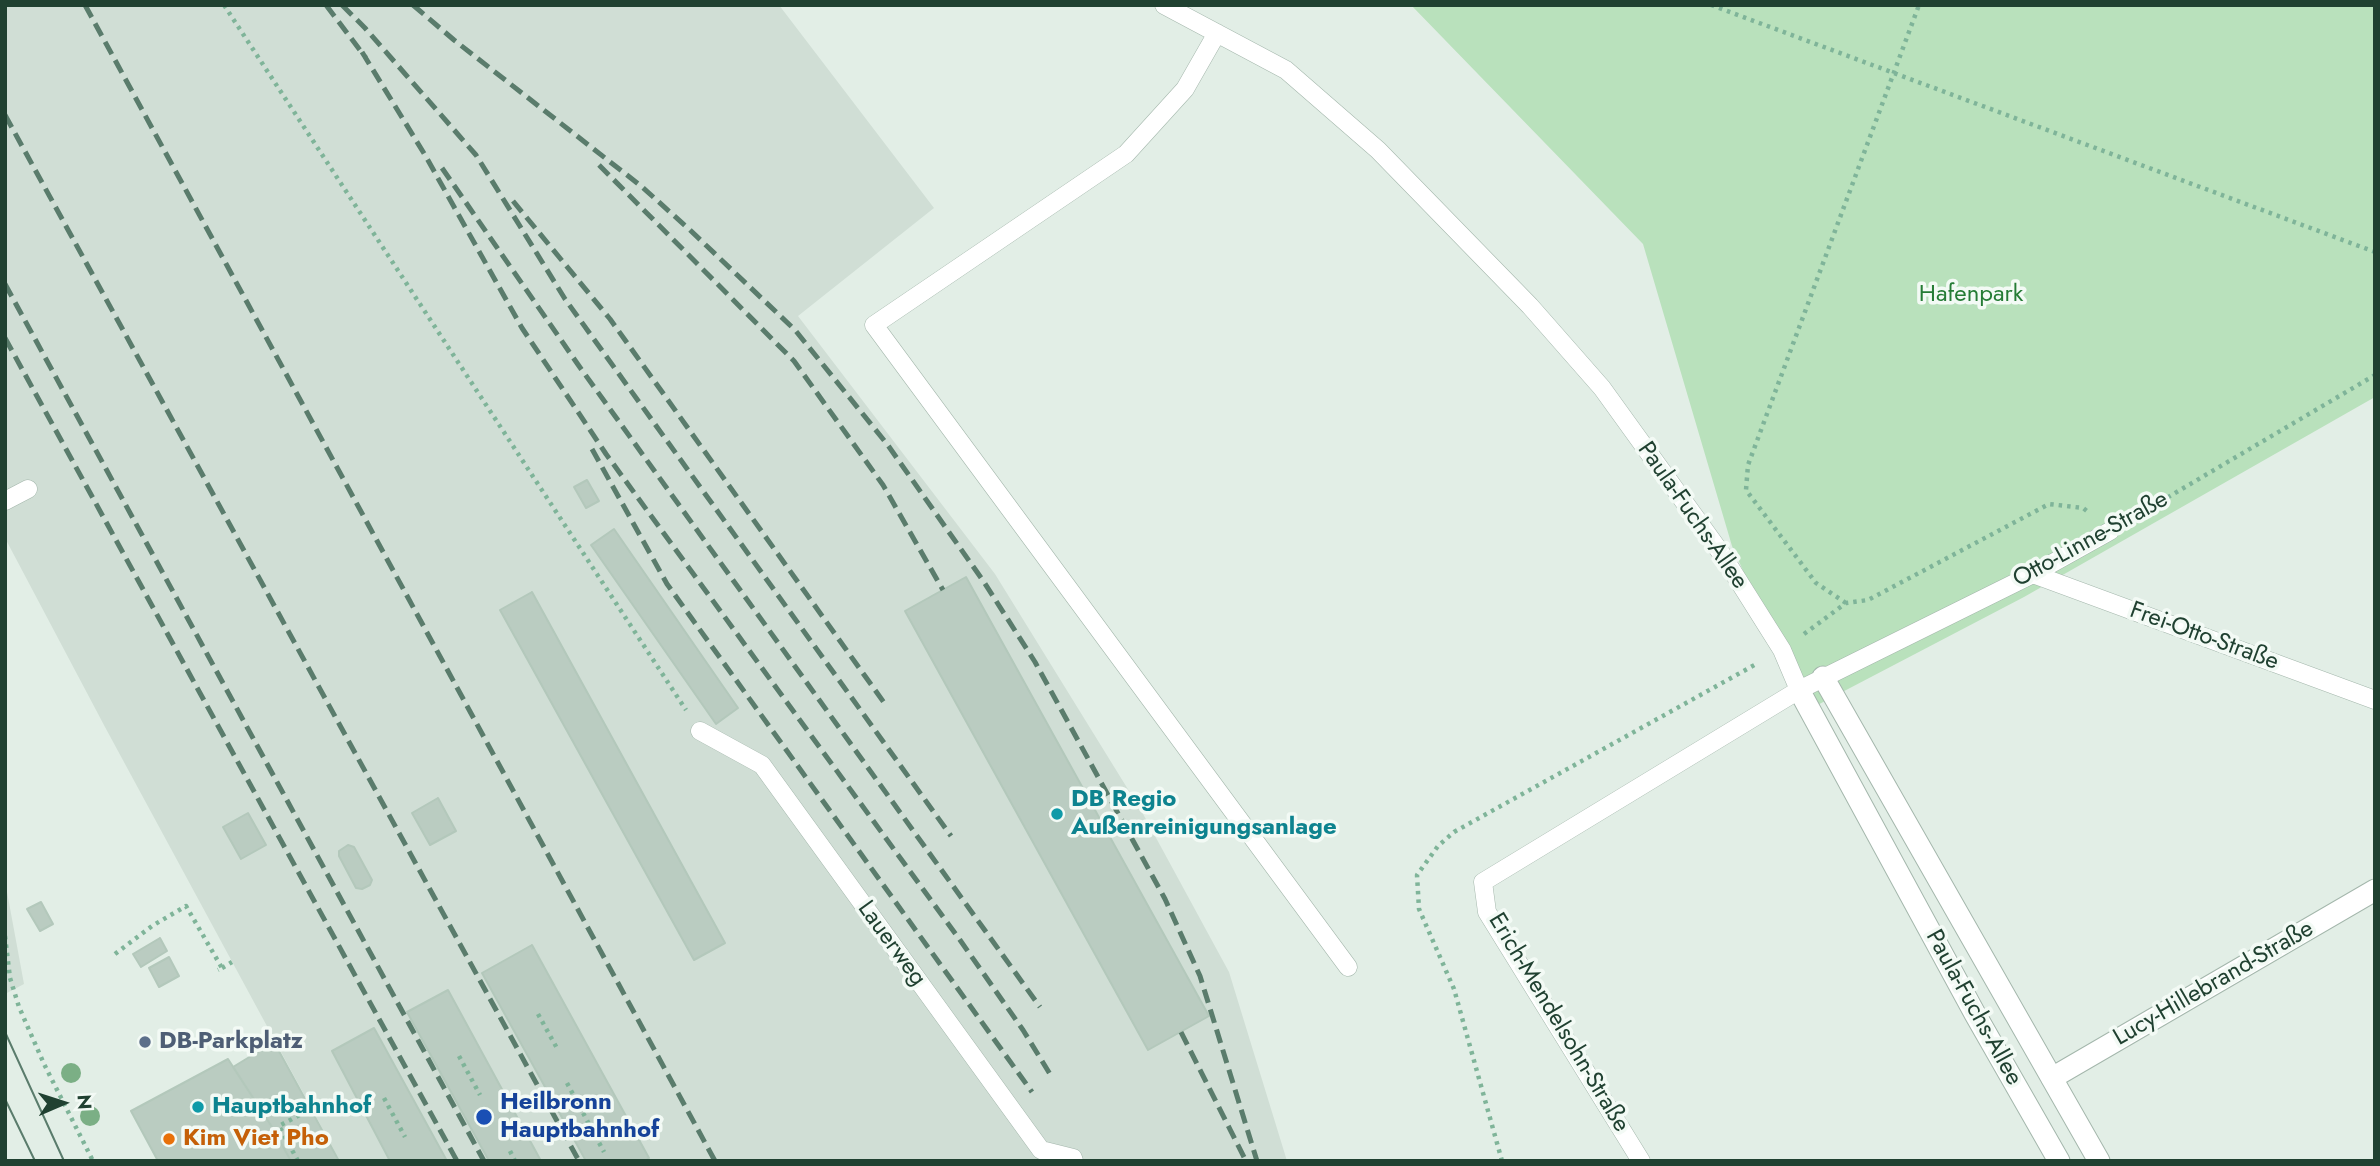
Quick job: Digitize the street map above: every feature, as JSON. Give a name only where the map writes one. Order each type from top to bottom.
[{"type":"street","name":"Paula-Fuchs-Allee","points":[[1823,677],[2099,1161]]},
{"type":"street","name":"Paula-Fuchs-Allee","points":[[1799,690],[2059,1161]]},
{"type":"street","name":"Lucy-Hillebrand-Straße","points":[[2021,1096],[2375,890]]},
{"type":"lane","name":"Paula-Fuchs-Allee","points":[[1164,5],[1286,70],[1378,150],[1530,306],[1593,377],[1721,553],[1782,650],[1799,690]]},
{"type":"lane","points":[[1217,33],[1185,89],[1126,155],[874,325],[1348,967]]},
{"type":"lane","points":[[5,501],[28,489]]},
{"type":"lane","name":"Otto-Linne-Straße","points":[[1483,882],[1799,690],[2033,574],[2110,531]]},
{"type":"lane","name":"Frei-Otto-Straße","points":[[2033,574],[2375,700]]},
{"type":"lane","name":"Lauerweg","points":[[701,731],[762,765],[1041,1150],[1073,1158],[1074,1161]]},
{"type":"lane","name":"Erich-Mendelsohn-Straße","points":[[1483,882],[1487,912],[1641,1161]]},
{"type":"path","points":[[224,5],[701,731]]},
{"type":"path","points":[[1711,5],[2375,252]]},
{"type":"path","points":[[1846,603],[1816,583],[1746,490],[1748,465],[1919,5]]},
{"type":"path","name":"Otto-Linne-Straße","points":[[2110,531],[2375,375]]},
{"type":"path","points":[[115,954],[152,926],[186,906],[220,969],[233,962]]},
{"type":"path","points":[[5,936],[10,978],[19,1007],[93,1161]]},
{"type":"path","points":[[538,1014],[558,1050]]},
{"type":"path","points":[[459,1056],[480,1095]]},
{"type":"path","points":[[567,1083],[604,1152]]},
{"type":"path","points":[[384,1098],[405,1137]]},
{"type":"path","points":[[298,1161],[279,1126],[311,1109]]},
{"type":"path","points":[[510,1151],[515,1161]]},
{"type":"shaded area","points":[[5,5],[779,5],[934,208],[798,316],[995,574],[1142,812],[1229,972],[1287,1161],[340,1161],[5,538]]},
{"type":"shaded area","points":[[5,881],[24,984],[5,994]]},
{"type":"green space","name":"Hafenpark","points":[[1411,5],[2375,5],[2375,397],[2024,597],[1806,711],[1732,546],[1643,244]]},
{"type":"building","points":[[587,480],[599,501],[586,508],[574,487]]},
{"type":"building","points":[[614,529],[738,708],[716,724],[591,545]]},
{"type":"building","name":"DB Regio Außenreinigungsanlage","points":[[966,577],[1209,1016],[1148,1050],[905,611]]},
{"type":"building","points":[[532,592],[725,943],[694,960],[500,610]]},
{"type":"building","points":[[438,798],[456,831],[430,845],[412,813]]},
{"type":"building","points":[[248,813],[266,845],[241,859],[223,827]]},
{"type":"building","points":[[348,845],[354,847],[372,880],[370,885],[362,889],[356,888],[339,856],[339,851]]},
{"type":"building","points":[[41,902],[53,924],[40,931],[27,909]]},
{"type":"building","points":[[160,938],[167,951],[141,967],[133,954]]},
{"type":"building","points":[[532,945],[649,1158],[645,1161],[586,1161],[482,973]]},
{"type":"building","points":[[169,957],[179,976],[159,987],[149,968]]},
{"type":"building","points":[[448,990],[541,1161],[489,1161],[407,1012]]},
{"type":"building","points":[[374,1028],[447,1161],[390,1161],[332,1051]]},
{"type":"building","points":[[274,1042],[339,1161],[291,1161],[233,1067]]},
{"type":"building","name":"Hauptbahnhof","points":[[228,1059],[291,1161],[158,1161],[131,1111]]},
{"type":"tram line","points":[[5,1032],[64,1161]]},
{"type":"tram line","points":[[5,1099],[35,1161]]},
{"type":"railway","points":[[85,5],[715,1161]]},
{"type":"railway","points":[[326,5],[366,58]]},
{"type":"railway","points":[[342,5],[476,155],[565,299],[951,836]]},
{"type":"railway","points":[[413,5],[641,186],[690,230],[795,330],[887,444],[984,582],[1035,662],[1165,899],[1200,976],[1257,1161]]},
{"type":"railway","points":[[362,52],[425,155],[522,328],[606,454],[960,940],[1023,1030],[1050,1074]]},
{"type":"railway","points":[[5,115],[579,1161]]},
{"type":"railway","points":[[599,165],[794,361],[883,485],[943,590]]},
{"type":"railway","points":[[442,168],[579,366],[1040,1007]]},
{"type":"railway","points":[[513,201],[610,319],[885,704]]},
{"type":"railway","points":[[5,284],[484,1161]]},
{"type":"railway","points":[[5,338],[457,1161]]},
{"type":"railway","points":[[592,449],[667,584],[1032,1092]]},
{"type":"railway","points":[[1181,1032],[1246,1161]]},
{"type":"place","name":"DB Regio Außenreinigungsanlage","points":[[1057,814]]},
{"type":"place","name":"DB-Parkplatz","points":[[145,1042]]},
{"type":"place","name":"Hauptbahnhof","points":[[198,1107]]},
{"type":"place","name":"Heilbronn Hauptbahnhof","points":[[484,1117]]},
{"type":"place","name":"Kim Viet Pho","points":[[169,1139]]}]
